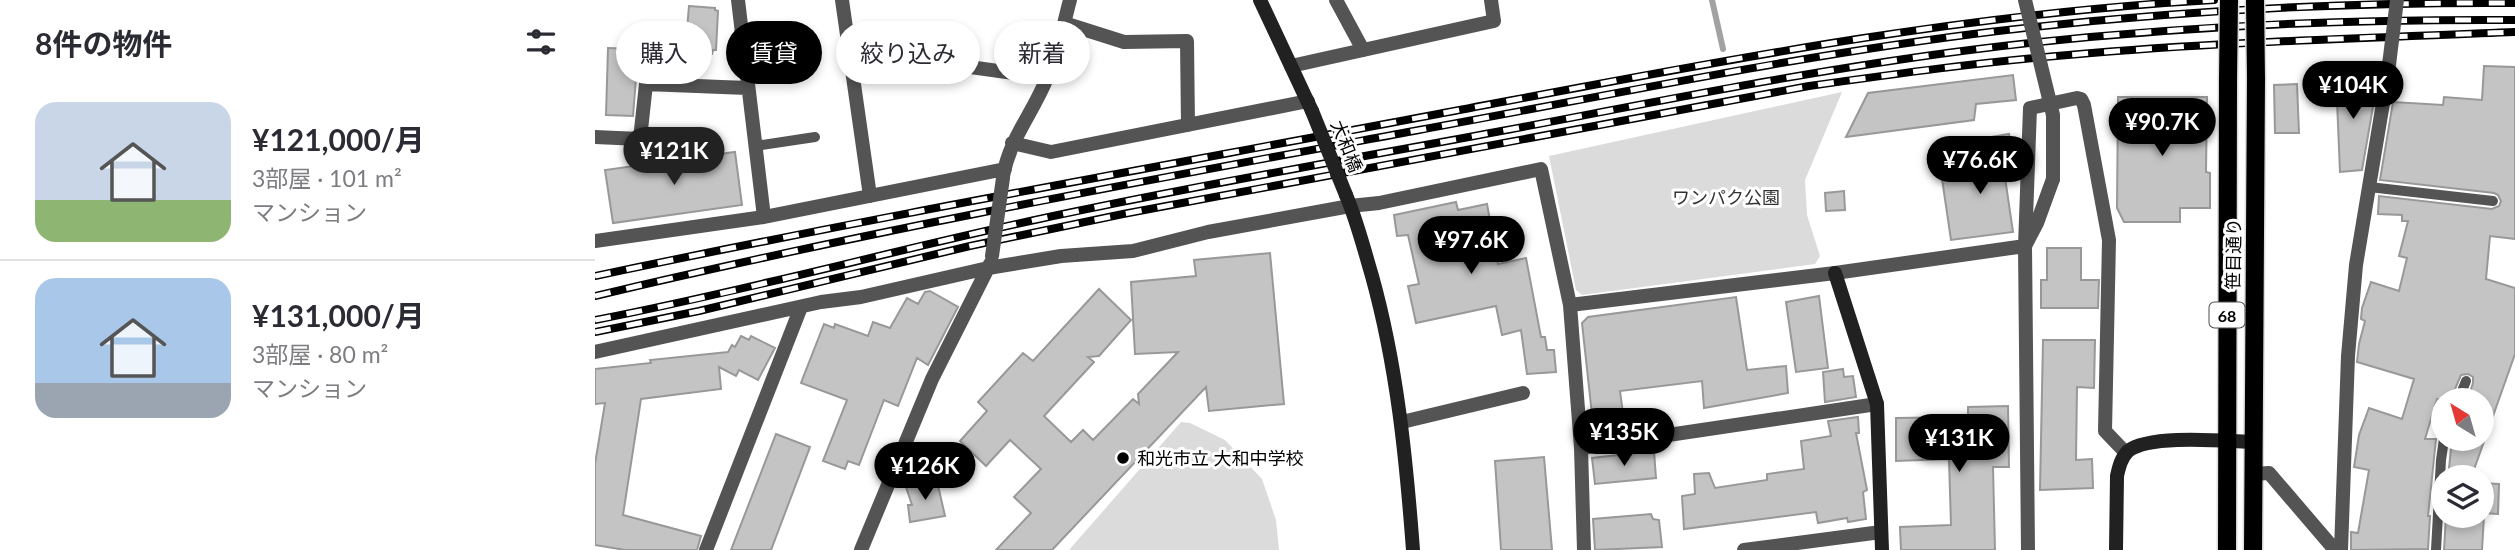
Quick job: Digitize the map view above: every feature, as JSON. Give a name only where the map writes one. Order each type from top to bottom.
[{"type":"main road","name":"笹目通り","points":[[2228,550],[2229,0]]},
{"type":"main road","name":"笹目通り","points":[[2253,550],[2255,0]]},
{"type":"street","points":[[729,0],[738,0],[764,217]]},
{"type":"street","points":[[842,0],[845,21]]},
{"type":"street","points":[[1065,21],[1070,0]]},
{"type":"street","name":"大和橋","points":[[1260,0],[1310,106],[1348,201],[1385,322],[1402,422],[1413,550]]},
{"type":"street","points":[[1336,0],[1363,50]]},
{"type":"street","points":[[1291,66],[1494,20],[1491,0]]},
{"type":"street","points":[[2025,0],[2053,115],[2053,179],[2037,223],[2025,246]]},
{"type":"street","points":[[2341,550],[2349,356],[2356,265],[2388,73],[2397,0]]},
{"type":"street","points":[[1090,31],[1124,42],[1187,41],[1188,125]]},
{"type":"street","points":[[595,137],[640,139],[646,84],[747,88]]},
{"type":"street","points":[[854,84],[870,196]]},
{"type":"street","points":[[862,550],[932,379],[990,262],[1004,173],[1012,143],[1045,84]]},
{"type":"street","points":[[2028,550],[2025,246],[2030,108],[2077,98],[2081,99],[2109,240],[2105,431],[2126,453]]},
{"type":"street","points":[[1012,143],[1051,152],[1188,125],[1310,106]]},
{"type":"street","points":[[595,352],[801,307],[861,297],[990,262],[1133,251],[1348,201],[1379,203],[1541,169],[1570,305],[1581,448],[1584,550]]},
{"type":"street","points":[[595,242],[764,217],[1004,173]]},
{"type":"street","points":[[1570,305],[1835,273],[2025,246]]},
{"type":"street","points":[[1835,273],[1877,404],[1882,550]]},
{"type":"street","points":[[706,550],[801,307]]},
{"type":"street","points":[[1402,422],[1523,393]]},
{"type":"street","points":[[1581,448],[1877,404]]},
{"type":"street","points":[[2116,550],[2117,475],[2126,453],[2147,443],[2252,442]]},
{"type":"street","points":[[2252,474],[2269,474],[2335,550]]},
{"type":"street","points":[[1744,550],[1881,532]]},
{"type":"lane","points":[[755,146],[815,137]]},
{"type":"lane","points":[[2369,187],[2493,201]]},
{"type":"lane","points":[[2463,388],[2466,381]]},
{"type":"lane","points":[[2436,550],[2442,452]]},
{"type":"green space","name":"ワンパク公園","points":[[1842,92],[1805,180],[1807,215],[1820,256],[1815,264],[1582,295],[1576,290],[1549,156]]},
{"type":"green space","points":[[1181,422],[1190,423],[1225,440],[1262,479],[1276,520],[1279,550],[1069,550]]},
{"type":"building","points":[[689,6],[715,8],[718,11],[716,50],[713,50],[712,54],[712,21],[688,21]]},
{"type":"building","points":[[608,48],[616,48],[616,84],[636,84],[633,116],[606,115]]},
{"type":"building","points":[[2484,66],[2515,67],[2515,239],[2490,236],[2486,279],[2515,288],[2515,354],[2494,413],[2494,388],[2471,388],[2473,377],[2468,374],[2461,375],[2456,388],[2431,388],[2431,419],[2425,439],[2431,439],[2431,452],[2435,452],[2433,465],[2431,465],[2428,549],[2351,550],[2351,532],[2358,533],[2369,470],[2354,467],[2359,435],[2369,408],[2402,419],[2414,379],[2357,362],[2365,321],[2361,319],[2362,308],[2371,282],[2399,291],[2407,258],[2399,256],[2408,221],[2402,221],[2402,215],[2378,214],[2379,196],[2492,209],[2499,206],[2501,201],[2494,193],[2380,180],[2393,102],[2443,105],[2444,97],[2482,100]]},
{"type":"building","points":[[2013,75],[2016,100],[1976,104],[1974,120],[1846,137],[1868,93]]},
{"type":"building","points":[[2365,75],[2366,101],[2374,101],[2362,170],[2340,172],[2336,77]]},
{"type":"building","points":[[2297,84],[2299,133],[2275,133],[2274,85]]},
{"type":"building","points":[[2118,97],[2207,97],[2206,172],[2210,173],[2210,208],[2180,208],[2180,222],[2124,222],[2117,208]]},
{"type":"building","points":[[2009,134],[2013,162],[2003,164],[2013,232],[1951,240],[1941,172],[1995,164],[1991,137]]},
{"type":"building","points":[[735,152],[742,205],[613,223],[605,170]]},
{"type":"building","points":[[1844,191],[1845,210],[1826,211],[1825,193]]},
{"type":"building","points":[[1456,202],[1458,210],[1487,204],[1498,264],[1526,258],[1541,337],[1545,337],[1547,350],[1554,350],[1556,372],[1527,374],[1521,330],[1502,335],[1496,306],[1416,323],[1408,286],[1419,284],[1408,235],[1397,236],[1394,215]]},
{"type":"building","points":[[2047,248],[2081,248],[2081,280],[2099,280],[2098,308],[2041,308],[2041,280],[2047,280]]},
{"type":"building","points":[[1270,253],[1284,404],[1209,411],[1206,387],[1052,550],[996,550],[1031,513],[1014,497],[1041,469],[1010,440],[986,466],[960,441],[987,411],[978,402],[1023,353],[1033,361],[1099,289],[1131,320],[1099,356],[1088,357],[1094,362],[1044,416],[1071,442],[1083,430],[1093,440],[1133,399],[1139,404],[1138,394],[1178,352],[1135,354],[1131,282],[1196,276],[1194,260]]},
{"type":"building","points":[[930,291],[958,307],[928,365],[917,358],[898,406],[884,400],[859,465],[848,461],[845,469],[823,461],[847,400],[801,383],[824,324],[834,328],[835,324],[868,336],[873,322],[890,328],[907,298],[918,304],[925,292]]},
{"type":"building","points":[[1819,296],[1828,368],[1796,372],[1786,302]]},
{"type":"building","points":[[1736,297],[1747,370],[1786,366],[1788,393],[1704,408],[1702,381],[1620,391],[1624,421],[1593,424],[1582,323],[1588,317]]},
{"type":"building","points":[[741,336],[749,340],[751,336],[775,348],[758,380],[739,370],[736,376],[719,367],[721,389],[641,399],[623,515],[701,536],[697,550],[625,550],[595,545],[595,464],[605,403],[595,404],[595,369],[728,352],[732,345],[735,347]]},
{"type":"building","points":[[2043,340],[2095,340],[2094,388],[2077,387],[2076,460],[2092,459],[2093,488],[2040,490]]},
{"type":"building","points":[[1843,369],[1844,377],[1853,376],[1856,397],[1825,402],[1823,372]]},
{"type":"building","points":[[2008,406],[2009,467],[1993,467],[1995,550],[1901,550],[1900,527],[1951,525],[1949,459],[1896,461],[1896,418],[1968,417],[1968,407]]},
{"type":"building","points":[[1858,417],[1859,433],[1856,433],[1867,490],[1863,492],[1866,519],[1848,522],[1847,518],[1818,523],[1816,512],[1684,529],[1682,496],[1695,494],[1694,474],[1709,473],[1715,488],[1767,480],[1767,474],[1804,469],[1801,441],[1831,436],[1828,421]]},
{"type":"building","points":[[776,434],[810,447],[771,550],[731,550]]},
{"type":"building","points":[[1654,451],[1656,478],[1595,484],[1592,458]]},
{"type":"building","points":[[2451,452],[2480,452],[2476,465],[2449,465]]},
{"type":"building","points":[[1544,457],[1552,550],[1501,550],[1495,461]]},
{"type":"building","points":[[937,481],[945,516],[910,522],[908,505],[912,505],[906,487]]},
{"type":"building","points":[[2494,484],[2499,484],[2498,514],[2494,514]]},
{"type":"building","points":[[1651,514],[1653,519],[1659,520],[1662,547],[1595,550],[1593,519]]},
{"type":"building","points":[[2445,528],[2483,528],[2482,550],[2444,550]]},
{"type":"waterway","points":[[1712,0],[1723,49]]},
{"type":"railway","points":[[595,276],[911,213],[1824,44],[2018,17],[2214,0]]},
{"type":"railway","points":[[595,296],[800,250],[1213,168],[1635,89],[1925,40],[2191,13],[2321,6],[2515,3]]},
{"type":"railway","points":[[595,320],[1100,206],[1857,66],[2045,41],[2179,30],[2380,21],[2515,20]]},
{"type":"railway","points":[[595,332],[699,311],[970,246],[1123,214],[1809,86],[1970,65],[2124,51],[2515,32]]},
{"type":"place","name":"和光市立 大和中学校","points":[[1123,458]]}]
